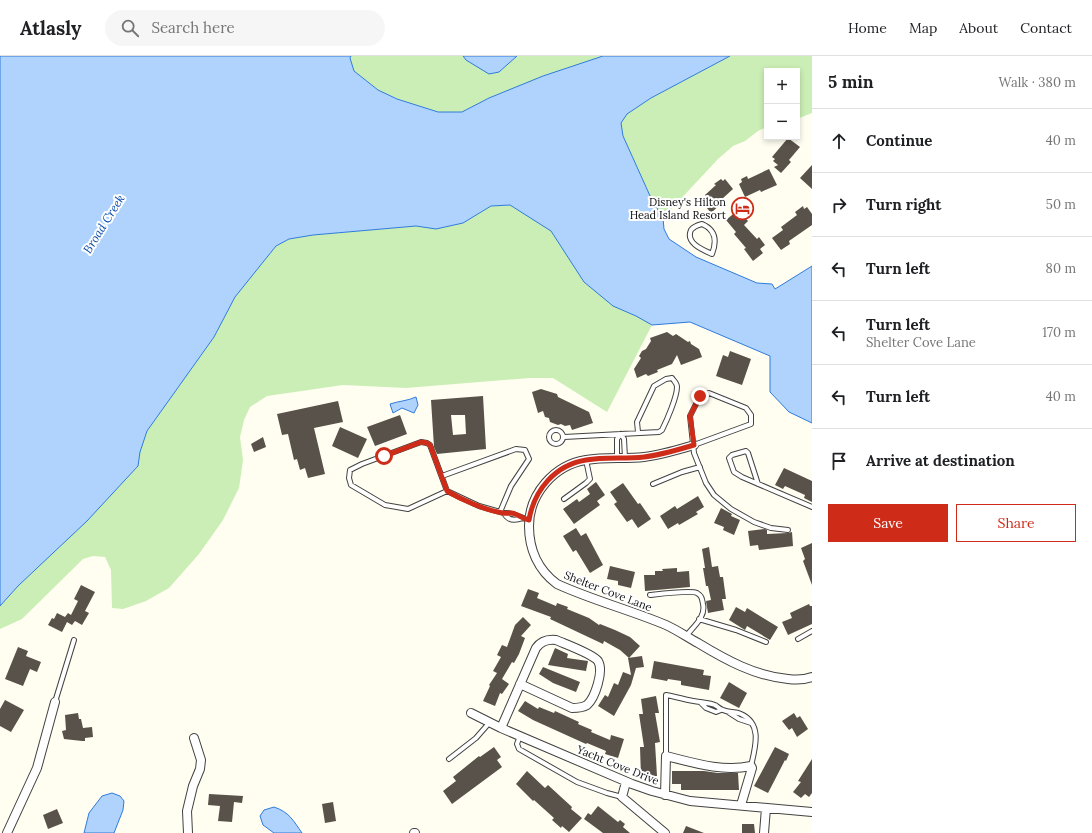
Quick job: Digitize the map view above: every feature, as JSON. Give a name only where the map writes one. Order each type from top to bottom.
[{"type":"street","name":"Shelter Cove Lane","points":[[694,445],[670,453],[586,460],[566,466],[546,482],[535,498],[526,519],[530,546],[538,563],[546,575],[566,588],[667,626],[723,658],[762,674],[797,680],[812,676]]},
{"type":"street","points":[[501,728],[520,684],[536,648],[540,643],[550,639],[556,640],[594,657],[601,669],[590,701],[585,706],[579,708],[572,708],[520,684]]},
{"type":"street","points":[[7,833],[37,768],[55,702]]},
{"type":"street","name":"Yacht Cove Drive","points":[[471,713],[501,728],[626,782],[665,795],[690,801],[707,803],[812,812]]},
{"type":"street","points":[[188,833],[187,811],[193,786],[200,769],[201,760],[194,738]]},
{"type":"street","points":[[665,795],[666,756],[713,767],[736,769],[751,766],[752,768],[741,805]]},
{"type":"street","points":[[626,782],[622,797],[665,833]]},
{"type":"street","points":[[764,833],[766,808]]},
{"type":"lane","points":[[702,224],[708,226],[713,231],[715,246],[712,254],[702,249],[692,241],[690,236],[694,227],[702,224]]},
{"type":"lane","points":[[564,437],[659,432],[662,430],[672,407],[677,387],[676,382],[672,378],[666,379],[654,386],[637,422],[638,432]]},
{"type":"lane","points":[[694,445],[751,424],[752,415],[746,408],[710,393],[700,396],[690,416],[694,453],[706,483],[714,495],[731,509],[754,522],[771,528],[788,530]]},
{"type":"lane","points":[[621,434],[617,439],[621,458]]},
{"type":"lane","points":[[621,434],[624,439],[621,458]]},
{"type":"lane","points":[[447,491],[408,509],[398,508],[385,505],[351,485],[349,478],[350,470],[421,442],[427,443],[430,445],[447,491],[479,506],[502,513],[517,514],[526,519]]},
{"type":"lane","points":[[442,476],[516,449],[525,450],[529,459],[511,486],[502,513]]},
{"type":"lane","points":[[758,484],[748,453],[746,451],[732,455],[729,458],[734,472],[742,477],[758,484],[812,507]]},
{"type":"lane","points":[[564,499],[586,483],[590,478],[586,460]]},
{"type":"lane","points":[[653,484],[682,472],[700,468]]},
{"type":"lane","points":[[650,595],[687,592],[697,593],[702,598],[704,609],[703,615],[685,636]]},
{"type":"lane","points":[[699,619],[736,630],[766,642]]},
{"type":"lane","points":[[798,638],[812,631]]},
{"type":"lane","points":[[55,702],[74,640]]},
{"type":"lane","points":[[666,756],[666,695],[701,703],[709,710],[716,712],[721,710],[728,712],[739,719],[752,723],[756,737],[756,746],[751,766]]},
{"type":"lane","points":[[449,759],[476,738],[490,722]]},
{"type":"lane","points":[[520,736],[517,744],[519,750],[577,782],[606,794],[622,797]]},
{"type":"green space","points":[[351,56],[463,56],[466,60],[499,72],[517,56],[603,56],[543,76],[489,98],[462,112],[438,112],[397,99],[378,90],[354,71],[350,58]]},
{"type":"green space","points":[[730,56],[812,56],[812,113],[800,118],[800,68],[764,68],[764,128],[745,141],[733,146],[718,159],[663,218],[651,198],[623,136],[621,123],[627,114],[651,98]]},
{"type":"green space","points":[[510,205],[551,231],[584,282],[652,325],[607,412],[553,378],[530,378],[406,388],[343,385],[267,396],[250,407],[244,420],[240,437],[243,460],[239,488],[223,520],[199,554],[169,588],[146,601],[123,609],[112,608],[111,570],[105,557],[93,556],[83,559],[22,619],[0,629],[0,606],[18,586],[138,466],[140,452],[147,431],[214,337],[235,297],[276,246],[289,239],[313,235],[416,226],[436,229],[463,223],[491,206]]},
{"type":"water","name":"Broad Creek","points":[[0,56],[351,56],[350,58],[354,71],[378,90],[397,99],[438,112],[462,112],[489,98],[543,76],[603,56],[730,56],[651,98],[627,114],[621,123],[623,136],[651,198],[663,218],[664,229],[669,239],[696,257],[757,283],[772,284],[775,289],[812,266],[812,423],[789,412],[770,392],[770,356],[690,322],[652,325],[613,306],[584,282],[551,231],[510,205],[491,206],[463,223],[436,229],[416,226],[313,235],[289,239],[276,246],[235,297],[214,337],[147,431],[140,452],[138,466],[87,521],[18,586],[0,606]]},
{"type":"water","points":[[463,56],[517,56],[499,72],[489,74],[466,60]]},
{"type":"water","points":[[416,397],[418,405],[414,413],[402,408],[393,413],[390,404]]},
{"type":"water","points":[[112,793],[120,796],[124,801],[123,810],[114,833],[84,833],[89,813],[102,796]]},
{"type":"water","points":[[274,807],[287,814],[302,833],[274,833],[263,825],[260,816],[264,810]]},
{"type":"building","points":[[786,140],[791,140],[800,147],[789,160],[791,162],[781,173],[774,167],[778,165],[773,161],[775,159],[772,157]]},
{"type":"building","points":[[812,165],[812,189],[800,178]]},
{"type":"building","points":[[769,169],[777,185],[761,192],[760,190],[745,197],[739,184],[742,182],[741,179],[747,176],[748,179]]},
{"type":"building","points":[[721,179],[723,181],[725,179],[733,189],[722,199],[724,201],[711,213],[702,202],[708,198],[705,195],[716,185],[714,184]]},
{"type":"building","points":[[803,206],[804,209],[807,207],[812,214],[812,225],[789,241],[790,244],[781,250],[772,238],[783,230],[781,227],[797,215],[795,212]]},
{"type":"building","points":[[738,210],[748,221],[744,225],[757,239],[759,237],[765,245],[760,249],[763,253],[753,261],[744,249],[746,248],[734,234],[736,232],[726,220]]},
{"type":"building","points":[[667,332],[673,336],[676,334],[688,342],[690,341],[691,344],[699,349],[702,357],[681,365],[677,355],[672,364],[657,370],[658,372],[648,376],[646,374],[637,378],[634,369],[641,358],[639,356],[642,351],[646,349],[651,341],[650,338]]},
{"type":"building","points":[[730,351],[751,359],[742,385],[716,376],[723,355],[728,357]]},
{"type":"building","points":[[541,389],[557,394],[558,397],[589,412],[593,423],[572,430],[570,425],[558,425],[550,422],[549,418],[545,417],[543,411],[538,413],[532,392]]},
{"type":"building","points":[[483,396],[486,449],[437,454],[434,447],[431,400]],"holes":[[[451,415],[465,415],[466,434],[453,435]]]},
{"type":"building","points":[[338,401],[343,422],[314,428],[325,474],[308,478],[305,468],[300,470],[297,459],[294,460],[288,434],[282,435],[277,414]]},
{"type":"building","points":[[400,415],[407,434],[375,446],[367,427]]},
{"type":"building","points":[[340,427],[367,439],[358,458],[332,446]]},
{"type":"building","points":[[263,437],[266,447],[254,452],[251,444]]},
{"type":"building","points":[[784,468],[812,481],[812,502],[804,498],[805,495],[785,486],[783,489],[775,485]]},
{"type":"building","points":[[596,482],[605,495],[597,501],[600,505],[574,524],[563,509],[577,499],[579,502],[590,494],[587,489]]},
{"type":"building","points":[[623,483],[651,519],[638,528],[632,519],[627,522],[614,504],[617,502],[610,492]]},
{"type":"building","points":[[698,496],[704,507],[696,512],[698,514],[679,525],[678,523],[668,529],[660,516],[675,506],[677,509]]},
{"type":"building","points":[[721,508],[732,514],[731,516],[740,520],[734,535],[723,530],[724,527],[714,523]]},
{"type":"building","points":[[576,528],[581,536],[586,533],[603,565],[590,573],[576,550],[573,552],[563,536]]},
{"type":"building","points":[[767,530],[767,534],[792,532],[793,546],[759,550],[758,545],[750,546],[748,531]]},
{"type":"building","points":[[812,543],[812,585],[803,561],[805,559],[801,548]]},
{"type":"building","points":[[709,547],[712,567],[718,566],[720,577],[723,577],[726,599],[722,599],[724,610],[708,613],[706,601],[711,600],[708,586],[706,586],[702,549]]},
{"type":"building","points":[[610,566],[635,572],[631,588],[618,585],[618,581],[607,579]]},
{"type":"building","points":[[677,568],[677,572],[689,571],[690,587],[645,591],[644,575],[655,575],[655,571]]},
{"type":"building","points":[[81,585],[95,592],[85,611],[89,613],[82,625],[75,621],[72,625],[67,622],[62,632],[48,625],[57,613],[65,617],[68,613],[71,615],[78,601],[74,599]]},
{"type":"building","points":[[528,589],[539,593],[537,598],[556,606],[557,603],[568,607],[567,609],[589,618],[599,625],[600,624],[630,637],[640,646],[629,658],[620,650],[604,641],[603,644],[550,619],[551,617],[521,606]]},
{"type":"building","points":[[809,604],[812,606],[812,624],[788,635],[782,622],[792,618],[790,613]]},
{"type":"building","points":[[736,607],[745,612],[747,608],[778,627],[770,640],[747,626],[745,630],[729,620]]},
{"type":"building","points":[[523,617],[531,625],[521,636],[525,638],[519,654],[514,663],[512,662],[502,679],[509,684],[502,694],[500,693],[495,706],[483,701],[490,686],[489,685],[497,673],[493,671],[501,657],[497,655],[502,645],[507,647],[515,625]]},
{"type":"building","points":[[18,647],[28,651],[26,656],[41,662],[37,672],[30,669],[23,686],[5,679]]},
{"type":"building","points":[[555,648],[568,654],[567,658],[588,661],[586,671],[548,665]]},
{"type":"building","points":[[642,656],[644,667],[636,668],[631,685],[614,716],[598,706],[605,695],[608,697],[614,683],[618,685],[623,672],[631,675],[628,658]]},
{"type":"building","points":[[654,661],[704,670],[703,675],[711,676],[709,690],[681,685],[681,681],[668,679],[667,681],[651,678]]},
{"type":"building","points":[[543,667],[580,682],[576,692],[553,683],[539,674]]},
{"type":"building","points":[[729,682],[747,693],[739,708],[720,698]]},
{"type":"building","points":[[656,696],[659,713],[655,713],[660,742],[655,743],[657,776],[641,777],[640,747],[644,747],[639,714],[643,714],[641,699]]},
{"type":"building","points":[[5,700],[24,710],[11,732],[0,726],[0,709]]},
{"type":"building","points":[[525,701],[538,709],[539,707],[554,713],[555,711],[579,722],[578,724],[592,730],[591,732],[610,740],[611,735],[624,739],[618,758],[605,754],[606,751],[587,743],[586,744],[533,720],[518,711]]},
{"type":"building","points":[[78,713],[83,728],[92,727],[93,737],[85,738],[85,741],[64,739],[62,731],[66,730],[65,715]]},
{"type":"building","points":[[794,713],[797,718],[800,716],[808,729],[797,737],[792,728],[789,730],[782,721]]},
{"type":"building","points":[[494,747],[501,757],[497,760],[502,767],[452,804],[443,791],[456,781],[453,777],[479,756],[480,757]]},
{"type":"building","points":[[775,747],[789,754],[768,793],[754,786]]},
{"type":"building","points":[[812,759],[812,793],[809,797],[805,794],[801,798],[793,792],[801,782],[798,781]]},
{"type":"building","points":[[527,771],[545,788],[548,785],[572,807],[571,809],[582,818],[569,832],[562,826],[561,828],[552,820],[554,818],[534,800],[533,801],[516,784]]},
{"type":"building","points":[[672,771],[738,773],[739,790],[681,790],[681,784],[672,784]]},
{"type":"building","points":[[209,794],[243,796],[242,803],[234,802],[232,822],[218,821],[220,806],[208,805]]},
{"type":"building","points":[[333,802],[336,821],[325,823],[322,804]]},
{"type":"building","points":[[598,806],[618,822],[620,820],[625,824],[623,827],[630,833],[603,833],[584,819],[588,813],[591,815]]},
{"type":"building","points":[[57,809],[63,823],[48,829],[43,815]]},
{"type":"building","points":[[742,824],[754,824],[755,833],[742,833]]},
{"type":"building","points":[[686,826],[704,833],[683,833]]},
{"type":"place","name":"Disney's Hilton Head Island Resort","points":[[742,208]]},
{"type":"route","points":[[384,456],[421,442],[427,443],[430,445],[447,491],[479,506],[504,513],[517,514],[529,520],[538,492],[553,475],[566,466],[586,460],[644,457],[670,453],[694,445],[690,416],[700,396]]}]
